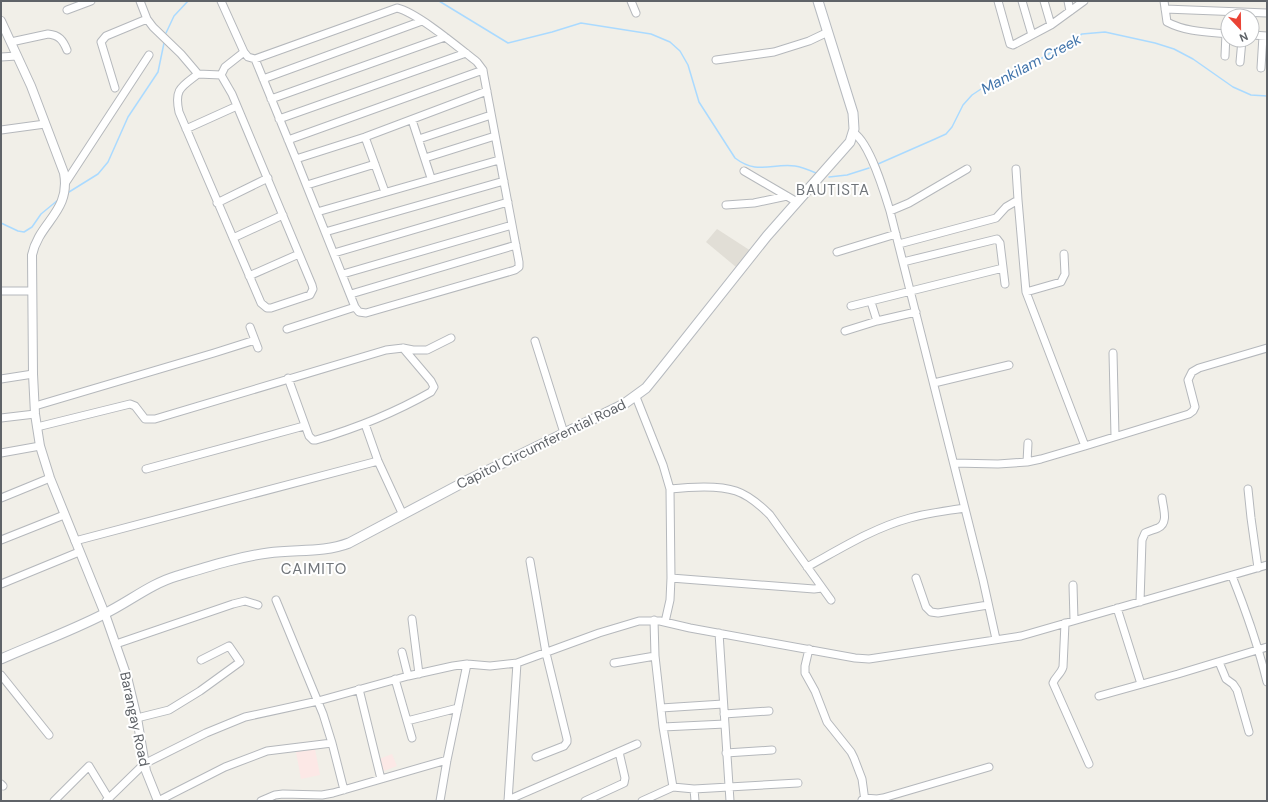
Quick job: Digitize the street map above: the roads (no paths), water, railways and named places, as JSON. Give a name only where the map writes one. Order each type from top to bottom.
[{"type":"main road","points":[[818,1],[852,106],[854,133]]},
{"type":"main road","name":"Capitol Circumferential Road","points":[[1,659],[105,614],[152,586],[175,577],[258,554],[321,550],[339,547],[365,536],[466,481],[609,412],[636,397],[651,382],[749,258],[847,146],[854,133]]},
{"type":"street","points":[[67,10],[91,1]]},
{"type":"street","points":[[140,1],[147,19],[158,33],[181,54],[198,74]]},
{"type":"street","points":[[221,1],[244,52],[248,57],[255,59],[393,9],[401,9],[445,37],[477,62],[483,70],[520,265],[519,267],[515,270],[366,313],[359,312],[355,307],[343,274],[255,59]]},
{"type":"street","points":[[631,1],[636,13]]},
{"type":"street","points":[[998,1],[1010,44],[1014,44],[1051,25],[1084,1]]},
{"type":"street","points":[[1022,1],[1032,35]]},
{"type":"street","points":[[1044,1],[1051,25]]},
{"type":"street","points":[[1068,1],[1070,11]]},
{"type":"street","points":[[1164,1],[1166,21],[1174,26],[1195,32],[1220,33]]},
{"type":"street","points":[[1165,9],[1267,13]]},
{"type":"street","points":[[115,88],[101,42],[106,36],[147,19]]},
{"type":"street","points":[[1,21],[45,124],[66,182]]},
{"type":"street","points":[[263,80],[422,22]]},
{"type":"street","points":[[716,60],[774,52],[809,41],[828,32]]},
{"type":"street","points":[[10,42],[48,34],[63,40],[67,50]]},
{"type":"street","points":[[1261,68],[1265,36]]},
{"type":"street","points":[[271,99],[445,37]]},
{"type":"street","points":[[1225,56],[1226,48]]},
{"type":"street","points":[[1240,62],[1241,48]]},
{"type":"street","points":[[221,75],[225,67],[244,52]]},
{"type":"street","points":[[279,119],[466,53]]},
{"type":"street","points":[[66,182],[149,55]]},
{"type":"street","points":[[1,57],[17,56]]},
{"type":"street","points":[[288,140],[483,70]]},
{"type":"street","points":[[198,74],[221,75],[238,106],[312,285],[312,292],[306,296],[271,308],[267,308],[261,303],[179,112],[177,97],[178,92],[182,87],[198,74]]},
{"type":"street","points":[[296,159],[365,137],[487,91]]},
{"type":"street","points":[[186,129],[238,106]]},
{"type":"street","points":[[419,139],[491,115]]},
{"type":"street","points":[[412,120],[431,178]]},
{"type":"street","points":[[1,130],[45,124]]},
{"type":"street","points":[[854,133],[865,144],[890,211],[954,463],[996,639]]},
{"type":"street","points":[[425,158],[495,136]]},
{"type":"street","points":[[365,137],[385,192]]},
{"type":"street","points":[[317,212],[431,178],[499,160]]},
{"type":"street","points":[[307,185],[375,164]]},
{"type":"street","points":[[890,211],[910,203],[968,169]]},
{"type":"street","points":[[1016,169],[1026,292],[1085,446]]},
{"type":"street","points":[[744,171],[797,202]]},
{"type":"street","points":[[217,203],[268,178]]},
{"type":"street","points":[[325,232],[504,180]]},
{"type":"street","name":"Barangay Road","points":[[66,182],[66,192],[63,201],[34,248],[32,263],[33,374],[37,427],[40,446],[50,478],[105,614],[129,683],[137,718],[144,764],[158,801]]},
{"type":"street","points":[[726,205],[754,203],[787,196]]},
{"type":"street","points":[[899,244],[993,220],[1006,207],[1018,200]]},
{"type":"street","points":[[334,253],[508,202]]},
{"type":"street","points":[[233,238],[283,215]]},
{"type":"street","points":[[343,274],[512,225]]},
{"type":"street","points":[[837,252],[896,234]]},
{"type":"street","points":[[903,262],[995,239],[999,240],[1000,243],[1005,284]]},
{"type":"street","points":[[350,294],[516,245]]},
{"type":"street","points":[[250,276],[299,254]]},
{"type":"street","points":[[1026,292],[1061,282],[1065,274],[1064,254]]},
{"type":"street","points":[[851,306],[1003,268]]},
{"type":"street","points":[[1,291],[32,292]]},
{"type":"street","points":[[871,302],[876,321]]},
{"type":"street","points":[[286,329],[355,307]]},
{"type":"street","points":[[845,331],[876,321],[916,312]]},
{"type":"street","points":[[250,327],[258,348]]},
{"type":"street","points":[[37,427],[130,404],[135,406],[145,419],[155,418],[386,350],[403,348],[427,350],[451,338]]},
{"type":"street","points":[[1,418],[35,410],[255,340]]},
{"type":"street","points":[[535,341],[564,433]]},
{"type":"street","points":[[288,378],[308,436],[313,440],[365,424],[397,410],[433,390],[432,381],[403,348]]},
{"type":"street","points":[[954,463],[998,464],[1027,462],[1054,456],[1189,414],[1195,407],[1188,380],[1192,372],[1199,368],[1267,348]]},
{"type":"street","points":[[1113,352],[1115,436]]},
{"type":"street","points":[[934,383],[1008,365]]},
{"type":"street","points":[[1,379],[33,374]]},
{"type":"street","points":[[636,397],[663,465],[670,489],[671,578],[670,600],[665,622]]},
{"type":"street","points":[[365,424],[378,461],[403,515]]},
{"type":"street","points":[[146,469],[304,426]]},
{"type":"street","points":[[1027,462],[1028,444]]},
{"type":"street","points":[[1,452],[40,446]]},
{"type":"street","points":[[75,542],[378,461]]},
{"type":"street","points":[[1,498],[50,478]]},
{"type":"street","points":[[670,489],[702,487],[727,489],[742,493],[770,515],[831,600]]},
{"type":"street","points":[[1248,489],[1258,568]]},
{"type":"street","points":[[1140,602],[1142,540],[1145,533],[1158,528],[1164,522],[1162,498]]},
{"type":"street","points":[[807,567],[894,523],[911,518],[964,508]]},
{"type":"street","points":[[1,540],[64,515]]},
{"type":"street","points":[[1,584],[79,552]]},
{"type":"street","points":[[530,561],[546,652],[567,742],[561,748],[536,757]]},
{"type":"street","points":[[54,801],[89,766],[107,800],[144,764],[206,733],[245,717],[318,701],[395,679],[453,666],[468,664],[490,666],[517,663],[599,633],[632,623],[654,620],[855,658],[869,659],[1021,636],[1267,565]]},
{"type":"street","points":[[1232,576],[1259,649],[1267,679]]},
{"type":"street","points":[[671,578],[810,589],[822,588]]},
{"type":"street","points":[[916,578],[926,607],[931,612],[988,605]]},
{"type":"street","points":[[1073,585],[1074,620]]},
{"type":"street","points":[[276,600],[318,701],[332,743],[344,790]]},
{"type":"street","points":[[116,644],[234,604],[245,601],[258,605]]},
{"type":"street","points":[[1117,608],[1141,684]]},
{"type":"street","points":[[412,619],[419,674]]},
{"type":"street","points":[[654,620],[653,632],[655,656],[663,727],[673,787]]},
{"type":"street","points":[[1064,623],[1063,667],[1062,672],[1053,683],[1089,764]]},
{"type":"street","points":[[719,633],[730,801]]},
{"type":"street","points":[[137,718],[169,710],[200,691],[240,662],[230,646],[201,660]]},
{"type":"street","points":[[1099,696],[1267,647]]},
{"type":"street","points":[[809,649],[805,673],[815,691],[827,722],[851,752],[854,758],[862,779],[863,800],[883,798],[989,767]]},
{"type":"street","points":[[402,652],[408,676]]},
{"type":"street","points":[[614,663],[655,656]]},
{"type":"street","points":[[1219,662],[1226,679],[1234,684],[1237,690],[1249,732]]},
{"type":"street","points":[[517,663],[508,800],[637,744]]},
{"type":"street","points":[[440,801],[447,760],[468,664]]},
{"type":"street","points":[[1,675],[49,735]]},
{"type":"street","points":[[395,679],[412,738]]},
{"type":"street","points":[[359,689],[381,779]]},
{"type":"street","points":[[661,708],[724,704]]},
{"type":"street","points":[[407,721],[458,708]]},
{"type":"street","points":[[724,714],[769,711]]},
{"type":"street","points":[[663,727],[725,724]]},
{"type":"street","points":[[158,801],[261,753],[284,748],[332,743]]},
{"type":"street","points":[[726,753],[772,750]]},
{"type":"street","points":[[584,801],[624,783],[625,778],[619,752]]},
{"type":"street","points":[[261,801],[275,795],[293,798],[322,795],[447,760]]},
{"type":"street","points":[[642,801],[673,787],[694,789],[729,788],[798,783]]},
{"type":"street","points":[[694,789],[695,801]]},
{"type":"waterway","name":"Mankilam Creek","points":[[166,33],[174,16],[188,1]]},
{"type":"waterway","name":"Mankilam Creek","points":[[439,1],[508,43],[581,23],[651,34],[670,42],[680,51],[688,65],[699,102],[735,158],[750,166],[765,167],[787,165],[803,168],[816,173]]},
{"type":"waterway","name":"Mankilam Creek","points":[[878,164],[946,134],[952,127],[963,105],[972,95],[990,83],[1042,58],[1082,34],[1105,32],[1155,43],[1174,49],[1193,59],[1233,87],[1251,95],[1267,96]]},
{"type":"waterway","name":"Mankilam Creek","points":[[69,192],[98,174],[108,162],[128,117],[158,72],[164,43]]},
{"type":"waterway","name":"Mankilam Creek","points":[[829,177],[847,175],[869,168]]},
{"type":"waterway","name":"Mankilam Creek","points":[[1,223],[18,231],[24,232],[32,227],[41,214],[58,200]]},
{"type":"district","name":"BAUTISTA","points":[[833,190]]},
{"type":"district","name":"CAIMITO","points":[[314,569]]}]
